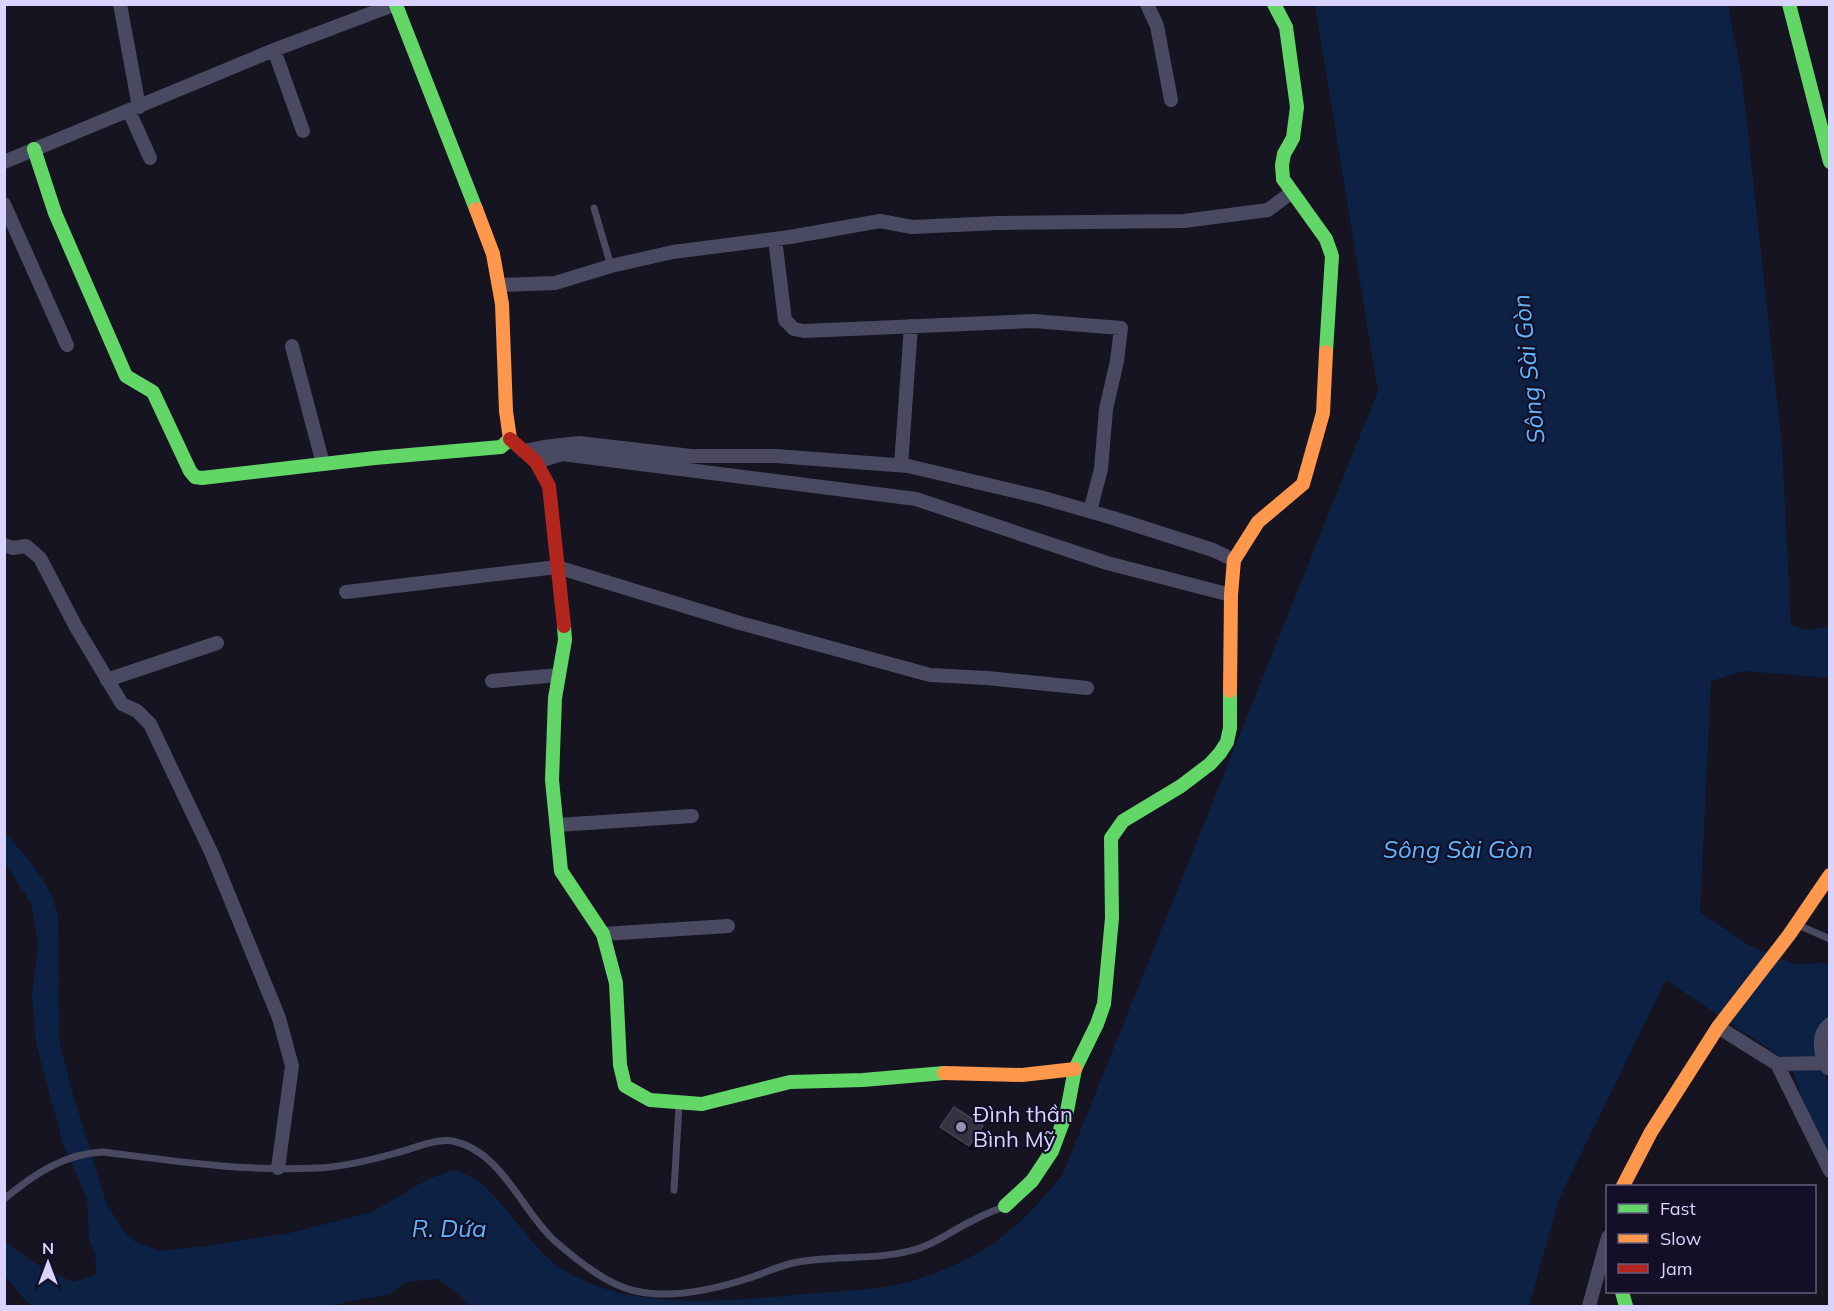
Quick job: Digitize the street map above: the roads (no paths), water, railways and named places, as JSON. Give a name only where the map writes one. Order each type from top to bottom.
[{"type":"street","points":[[120,4],[134,109],[150,158]]},
{"type":"street","points":[[4,162],[274,50],[396,4],[493,254],[502,304],[506,411],[510,439],[536,462],[549,486],[565,640],[555,698],[552,780],[561,871],[603,934],[616,983],[620,1065],[625,1086],[650,1100],[702,1104],[790,1082],[862,1080],[952,1072],[1022,1075],[1075,1069]]},
{"type":"street","points":[[1148,4],[1157,26],[1171,100]]},
{"type":"street","points":[[1005,1206],[1032,1181],[1052,1151],[1067,1111],[1075,1069],[1104,1004],[1112,918],[1111,838],[1123,821],[1200,773],[1216,758],[1227,743],[1230,728],[1231,595],[1234,560],[1258,522],[1303,483],[1323,413],[1332,256],[1326,239],[1283,179],[1284,154],[1293,138],[1297,106],[1286,27],[1274,4]]},
{"type":"street","points":[[1789,4],[1830,162]]},
{"type":"street","points":[[274,50],[303,131]]},
{"type":"street","points":[[4,152],[29,151]]},
{"type":"street","points":[[29,151],[126,376],[153,392],[190,471],[195,477],[501,447],[510,439]]},
{"type":"street","points":[[499,285],[555,283],[611,266],[673,252],[775,239],[880,221],[912,227],[998,223],[1184,221],[1268,210],[1292,192]]},
{"type":"street","points":[[4,204],[67,345]]},
{"type":"street","points":[[775,239],[785,320],[794,329],[804,331],[1034,321],[1122,328],[1106,409],[1101,469],[1090,511]]},
{"type":"street","points":[[901,465],[911,326]]},
{"type":"street","points":[[292,346],[323,464]]},
{"type":"street","points":[[524,451],[579,443],[691,456],[776,456],[901,465],[1090,511],[1213,550],[1234,560]]},
{"type":"street","points":[[536,462],[562,454],[915,500],[1107,563],[1231,595]]},
{"type":"street","points":[[4,545],[13,548],[26,546],[40,558],[76,627],[122,704],[137,711],[150,724],[212,854],[279,1018],[292,1066],[278,1168]]},
{"type":"street","points":[[346,592],[557,567],[740,623],[930,675],[1087,688]]},
{"type":"street","points":[[107,680],[217,642]]},
{"type":"street","points":[[492,681],[559,675]]},
{"type":"street","points":[[558,825],[692,816]]},
{"type":"street","points":[[1624,1185],[1651,1132],[1720,1025],[1830,875]]},
{"type":"street","points":[[603,934],[728,926]]},
{"type":"street","points":[[1720,1025],[1782,1064],[1826,1065],[1820,1044],[1826,1027],[1830,1024]]},
{"type":"street","points":[[1782,1064],[1830,1171]]},
{"type":"street","points":[[1589,1306],[1606,1244]]},
{"type":"lane","points":[[594,208],[611,266]]},
{"type":"lane","points":[[1792,929],[1830,939]]},
{"type":"lane","points":[[674,1190],[679,1102]]},
{"type":"lane","points":[[4,1198],[61,1161],[76,1155],[103,1152],[202,1163],[320,1168],[357,1163],[449,1140],[466,1144],[480,1152],[501,1173],[520,1200],[554,1240],[594,1272],[634,1291],[672,1295],[745,1280],[795,1262],[889,1254],[919,1249],[970,1221],[1005,1206]]},
{"type":"water","name":"Sông Sài Gòn","points":[[1315,5],[1728,5],[1742,78],[1782,446],[1791,625],[1807,630],[1829,627],[1830,678],[1744,671],[1711,681],[1700,912],[1750,946],[1793,964],[1829,963],[1829,1019],[1818,1054],[1829,1087],[1829,1158],[1812,1128],[1790,1063],[1666,980],[1559,1199],[1529,1306],[469,1306],[461,1296],[438,1279],[406,1282],[390,1294],[333,1306],[33,1306],[23,1298],[5,1276],[5,1242],[41,1267],[73,1282],[96,1275],[95,1253],[89,1240],[87,1199],[63,1144],[36,1043],[32,996],[38,943],[31,903],[5,863],[4,831],[33,865],[51,893],[58,916],[59,1040],[107,1205],[127,1235],[137,1243],[160,1251],[290,1233],[372,1212],[426,1180],[454,1170],[473,1178],[487,1189],[542,1252],[567,1272],[584,1281],[621,1293],[660,1299],[762,1298],[864,1290],[909,1282],[934,1274],[959,1263],[993,1243],[1045,1196],[1063,1174],[1378,391]]},
{"type":"place","name":"Đình thần Bình Mỹ","points":[[961,1127]]},
{"type":"water label","name":"R. Dứa","points":[[449,1228]]}]
